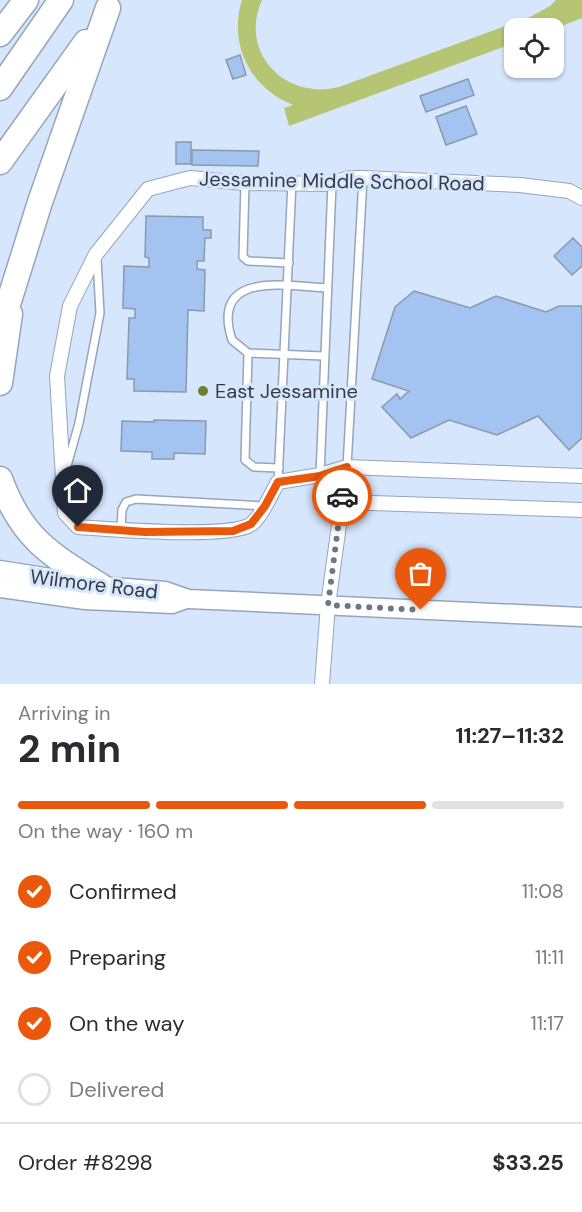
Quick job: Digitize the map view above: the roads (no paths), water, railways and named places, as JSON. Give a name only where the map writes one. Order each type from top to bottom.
[{"type":"highway","points":[[0,34],[27,0]]},
{"type":"highway","points":[[0,88],[60,0]]},
{"type":"highway","points":[[0,162],[74,60],[110,4]]},
{"type":"highway","points":[[0,330],[81,80],[110,4]]},
{"type":"highway","points":[[0,383],[14,283]]},
{"type":"highway","points":[[0,479],[18,519],[32,537],[49,553],[101,586]]},
{"type":"main road","name":"Wilmore Road","points":[[0,570],[101,586],[165,591],[188,599],[582,617]]},
{"type":"main road","name":"Wilmore Road","points":[[0,588],[85,600],[172,604],[188,599]]},
{"type":"street","name":"Jessamine Middle School Road","points":[[278,482],[265,506],[251,524],[233,531],[121,530],[78,527],[65,513],[57,376],[70,306],[96,254],[148,189],[190,178],[245,183],[332,184],[348,178],[363,177],[520,185],[569,191],[582,198]]},
{"type":"street","points":[[322,684],[328,605],[347,467]]},
{"type":"street","points":[[278,482],[320,476],[347,467],[582,476]]},
{"type":"street","points":[[341,502],[582,510]]},
{"type":"lane","points":[[347,467],[363,177]]},
{"type":"lane","points":[[278,482],[292,182]]},
{"type":"lane","points":[[245,183],[243,257],[248,261],[289,263]]},
{"type":"lane","points":[[320,476],[332,184]]},
{"type":"lane","points":[[64,475],[79,423],[100,313],[96,254]]},
{"type":"lane","points":[[324,356],[248,353],[232,340],[230,314],[235,297],[247,288],[288,286],[327,288]]},
{"type":"lane","points":[[248,353],[245,460],[254,467],[279,468]]},
{"type":"lane","points":[[121,530],[122,510],[126,502],[136,499],[265,506]]},
{"type":"place","name":"East Jessamine","points":[[203,391]]}]
